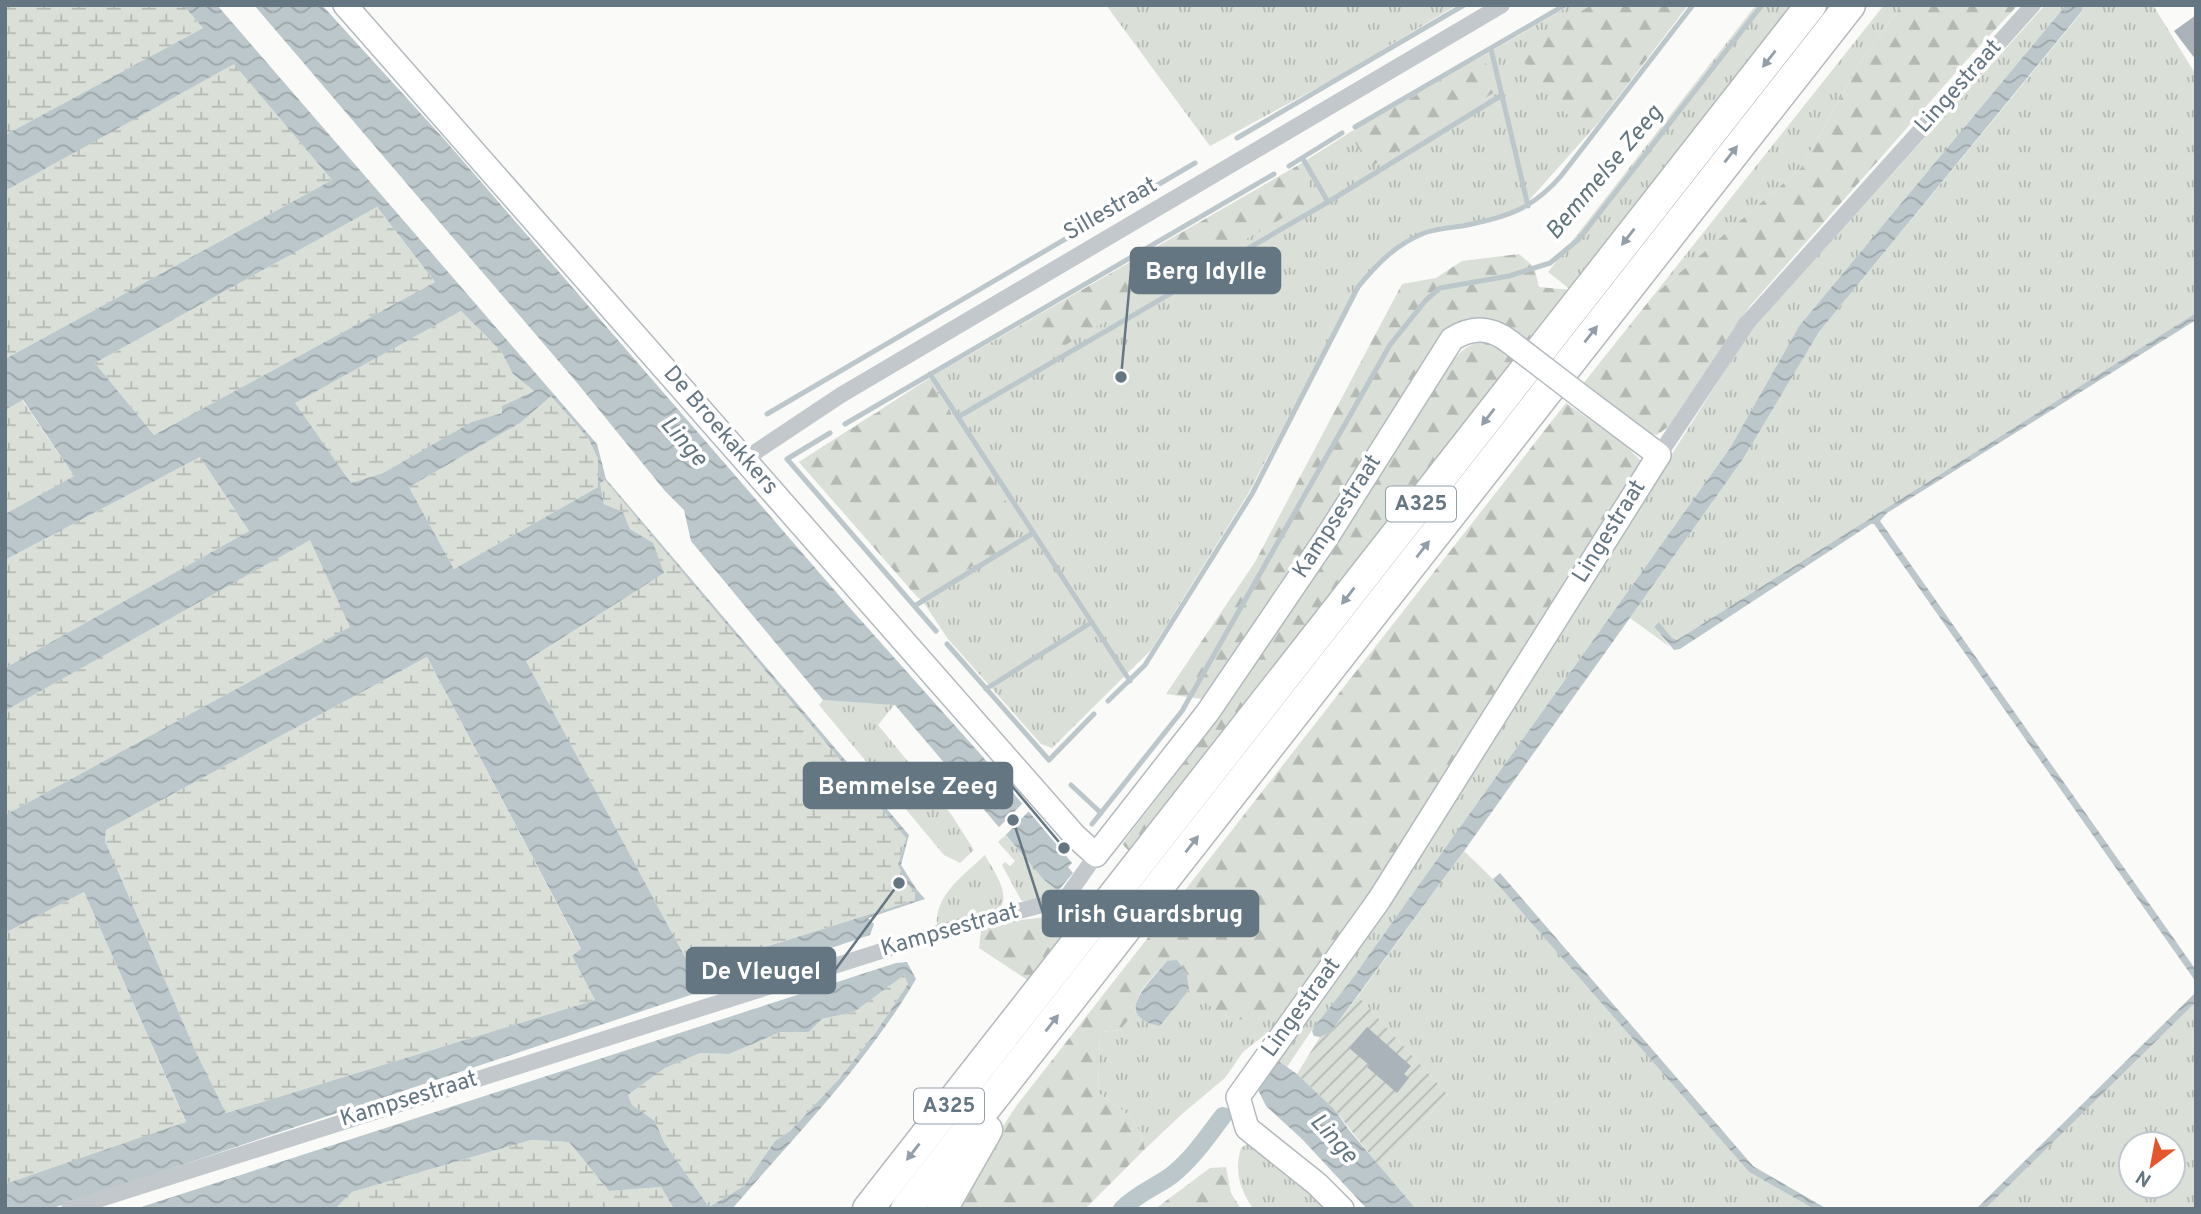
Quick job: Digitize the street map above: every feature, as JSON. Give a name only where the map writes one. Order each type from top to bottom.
[{"type":"highway","name":"A325","points":[[868,1209],[1811,5]]},
{"type":"highway","name":"A325","points":[[906,1209],[1850,5]]},
{"type":"highway","points":[[942,1209],[986,1133],[1010,1077]]},
{"type":"street","name":"De Broekakkers","points":[[345,5],[1066,826],[1096,855]]},
{"type":"street","name":"Sillestraat","points":[[745,459],[841,395],[1502,5]]},
{"type":"street","name":"Lingestraat","points":[[1342,1209],[1317,1184],[1247,1128],[1238,1097],[1379,900],[1659,455],[1748,322],[2033,5]]},
{"type":"street","name":"Kampsestraat","points":[[69,1209],[947,930],[1054,902],[1068,895],[1208,712],[1326,537],[1452,339],[1463,332],[1497,332],[1659,455]]},
{"type":"green space","points":[[5,5],[183,5],[203,28],[5,135]]},
{"type":"green space","points":[[1106,5],[1457,5],[1332,80],[1210,146]]},
{"type":"green space","points":[[1571,5],[1688,5],[1598,123],[1524,206],[1500,217],[1426,230],[1401,243],[1379,260],[1357,287],[1248,494],[1151,650],[1052,748],[1041,744],[948,639],[926,606],[799,462],[936,374]]},
{"type":"green space","points":[[1592,5],[1688,5],[1598,123],[1580,122],[1559,109],[1521,58],[1531,41],[1540,34]]},
{"type":"green space","points":[[1756,5],[1797,5],[1571,290],[1548,272]]},
{"type":"green space","points":[[1884,5],[1902,5],[1863,58],[1801,168],[1653,296]]},
{"type":"green space","points":[[1902,5],[2018,5],[1750,306],[1668,427],[1657,435],[1648,434],[1582,385],[1653,296],[1801,168],[1863,58]]},
{"type":"green space","points":[[2045,5],[2066,5],[1799,326],[1730,448],[1287,1067],[1277,1060],[1367,934],[1756,324]]},
{"type":"green space","points":[[2083,5],[2153,5],[2196,75],[2196,313],[1677,640],[1659,623],[1654,627],[1670,647],[1630,618],[1743,459],[1819,332],[2082,12]]},
{"type":"green space","points":[[1484,57],[1495,92],[1370,167],[1349,133]]},
{"type":"green space","points":[[234,63],[332,180],[5,359],[5,191]]},
{"type":"green space","points":[[1297,166],[1315,196],[1313,200],[1057,350],[1030,320]]},
{"type":"green space","points":[[377,207],[435,282],[154,435],[95,363]]},
{"type":"green space","points":[[1519,254],[1534,267],[1539,287],[1571,290],[1528,344],[1469,327],[1209,700],[1166,694],[1255,562],[1402,284],[1436,278],[1462,261]]},
{"type":"green space","points":[[461,311],[501,351],[513,374],[534,391],[502,406],[502,413],[472,423],[383,473],[351,483],[294,403]]},
{"type":"green space","points":[[1495,340],[1518,358],[1130,852],[1122,844],[1181,767],[1446,370],[1468,346]]},
{"type":"green space","points":[[929,380],[1017,519],[1016,534],[1011,544],[918,598],[799,462]]},
{"type":"green space","points":[[551,395],[588,438],[598,459],[598,487],[454,569],[409,487],[520,423]]},
{"type":"green space","points":[[22,400],[74,476],[5,514],[5,410]]},
{"type":"green space","points":[[1566,403],[1625,445],[1641,461],[1639,470],[1551,614],[1292,1013],[1273,1012],[1249,1019],[1224,1015],[1189,990],[1187,974],[1167,961],[1142,991],[1138,997],[1136,1011],[1120,1030],[1100,1032],[1098,1093],[1129,1116],[1143,1139],[1145,1149],[1085,1209],[961,1209],[987,1150],[1017,1105]]},
{"type":"green space","points":[[200,457],[249,531],[5,668],[5,560]]},
{"type":"green space","points":[[605,479],[906,838],[898,864],[906,883],[915,891],[915,900],[692,970],[526,661],[663,573],[652,543],[630,529],[623,512],[604,504],[600,483]]},
{"type":"green space","points":[[310,539],[351,627],[5,815],[5,711]]},
{"type":"green space","points":[[427,657],[581,950],[572,956],[595,1000],[226,1113],[195,1050],[105,841],[106,830]]},
{"type":"green space","points":[[823,700],[895,704],[878,725],[951,814],[974,850],[960,863],[944,855],[819,705]]},
{"type":"green space","points":[[1005,835],[1043,879],[1058,891],[1053,897],[1025,902],[1021,900],[1002,865],[1005,862],[1010,866],[1015,861],[998,842]]},
{"type":"green space","points":[[1464,851],[1493,879],[1749,1172],[1814,1209],[1416,1209],[1380,1167],[1448,1095],[1358,996]]},
{"type":"green space","points":[[985,855],[1002,889],[1003,902],[1000,909],[937,926],[940,904],[952,886]]},
{"type":"green space","points":[[84,892],[186,1123],[5,1184],[5,933]]},
{"type":"green space","points":[[1086,909],[1029,981],[979,948],[981,931],[994,926]]},
{"type":"green space","points":[[904,974],[908,984],[876,1032],[839,1079],[790,1131],[775,1141],[744,1186],[709,1207],[664,1142],[655,1121],[632,1105],[628,1095],[665,1068],[700,1053],[729,1054],[781,1032],[809,1032],[822,1019],[854,1012]]},
{"type":"green space","points":[[1189,990],[1226,1016],[1250,1019],[1271,1010],[1292,1013],[1243,1052],[1225,1078],[1145,1149],[1143,1139],[1129,1116],[1098,1093],[1100,1032],[1120,1030],[1136,1011],[1139,1017],[1160,1026]]},
{"type":"green space","points":[[1358,996],[1448,1095],[1380,1167],[1334,1109],[1297,1074],[1320,1037],[1330,1033]]},
{"type":"green space","points":[[2196,1002],[2196,1209],[1985,1209]]},
{"type":"green space","points":[[531,1140],[569,1142],[609,1191],[661,1187],[674,1209],[335,1209],[352,1192]]},
{"type":"green space","points":[[1248,1143],[1332,1209],[1253,1209],[1238,1173],[1241,1148]]},
{"type":"green space","points":[[1226,1167],[1231,1193],[1241,1209],[1155,1209],[1210,1168]]},
{"type":"water","points":[[183,5],[217,5],[597,444],[606,479],[909,835],[901,865],[925,899],[868,918],[874,924],[870,935],[50,1209],[5,1209],[5,1184],[186,1122],[84,892],[5,933],[5,815],[350,627],[310,540],[5,711],[5,668],[249,531],[200,457],[5,560],[5,514],[74,476],[23,400],[5,410],[5,359],[332,180],[234,64],[5,191],[5,135],[203,28]],"holes":[[[377,207],[435,282],[154,435],[95,363]],[[461,311],[501,351],[513,374],[534,391],[502,406],[502,413],[472,422],[383,473],[351,483],[295,403]],[[551,396],[588,438],[598,459],[598,487],[454,569],[409,487],[520,423]],[[605,480],[906,838],[898,864],[906,883],[915,892],[915,900],[692,970],[526,661],[664,573],[653,543],[630,529],[623,512],[604,504],[600,483]],[[427,657],[581,949],[572,956],[595,1000],[226,1113],[195,1050],[105,841],[106,830]]]},
{"type":"water","name":"Linge","points":[[254,5],[322,5],[444,139],[849,607],[983,757],[1072,863],[1068,867],[1073,873],[1058,891],[1043,879],[895,705],[823,700],[691,541],[684,510],[665,491],[578,384]]},
{"type":"water","points":[[2066,5],[2083,5],[2082,11],[1819,332],[1743,459],[1464,851],[1330,1033],[1314,1036],[1314,1027],[1349,983],[1730,448],[1799,326]]},
{"type":"water","points":[[2196,313],[2196,320],[1887,513],[1880,521],[2196,970],[2196,982],[1874,524],[1680,649],[1674,650],[1654,627],[1659,622],[1672,638],[1677,640]]},
{"type":"water","points":[[1500,873],[1753,1166],[1827,1209],[1814,1209],[1749,1172],[1493,879]]},
{"type":"water","points":[[1177,960],[1187,974],[1189,990],[1160,1026],[1145,1021],[1138,1015],[1138,998],[1167,961]]},
{"type":"water","points":[[907,962],[916,979],[897,1010],[830,1098],[732,1209],[674,1209],[661,1187],[609,1191],[569,1142],[531,1140],[352,1192],[335,1209],[135,1209],[825,986],[896,963]],"holes":[[[904,975],[908,984],[876,1032],[839,1079],[790,1131],[775,1141],[744,1186],[709,1207],[664,1142],[655,1121],[632,1105],[628,1095],[665,1068],[700,1053],[729,1054],[781,1032],[809,1032],[822,1019],[854,1012]]]},
{"type":"water","points":[[2196,992],[2196,1002],[1985,1209],[1976,1209]]},
{"type":"water","name":"Linge","points":[[1277,1060],[1297,1074],[1334,1109],[1416,1209],[1367,1209],[1302,1139],[1266,1106],[1257,1088]]},
{"type":"pier","points":[[1024,802],[1030,810],[1003,838],[996,830]]},
{"type":"building","points":[[2196,15],[2196,60],[2174,31]]},
{"type":"building","points":[[1367,1027],[1411,1066],[1404,1074],[1409,1078],[1397,1093],[1349,1048]]},
{"type":"waterway","points":[[1237,138],[1464,5]]},
{"type":"waterway","points":[[1355,127],[1565,5]]},
{"type":"waterway","points":[[1108,701],[1145,665],[1252,494],[1358,287],[1387,256],[1404,243],[1433,230],[1504,216],[1528,205],[1550,188],[1693,5]]},
{"type":"waterway","name":"Bemmelse Zeeg","points":[[1092,824],[1182,711],[1390,345],[1426,300],[1440,288],[1509,276],[1550,263],[1579,239],[1762,5]]},
{"type":"waterway","points":[[1491,49],[1528,206]]},
{"type":"waterway","points":[[958,417],[1328,202],[1502,95]]},
{"type":"waterway","points":[[1289,166],[1342,133]]},
{"type":"waterway","points":[[1303,159],[1328,202]]},
{"type":"waterway","points":[[767,414],[1195,163]]},
{"type":"waterway","points":[[845,424],[1274,174]]},
{"type":"waterway","points":[[930,374],[1130,681]]},
{"type":"waterway","points":[[830,433],[787,459],[936,631]]},
{"type":"waterway","points":[[916,605],[1033,533]]},
{"type":"waterway","points":[[986,689],[1092,622]]},
{"type":"waterway","points":[[947,644],[1049,760],[1094,714]]},
{"type":"waterway","points":[[1071,785],[1101,813]]},
{"type":"waterway","points":[[1122,1209],[1180,1168],[1223,1116]]},
{"type":"place","name":"Berg Idylle","points":[[1121,377]]},
{"type":"place","name":"Irish Guardsbrug","points":[[1013,820]]},
{"type":"place","name":"Bemmelse Zeeg","points":[[1064,848]]},
{"type":"place","name":"De Vleugel","points":[[899,883]]}]
